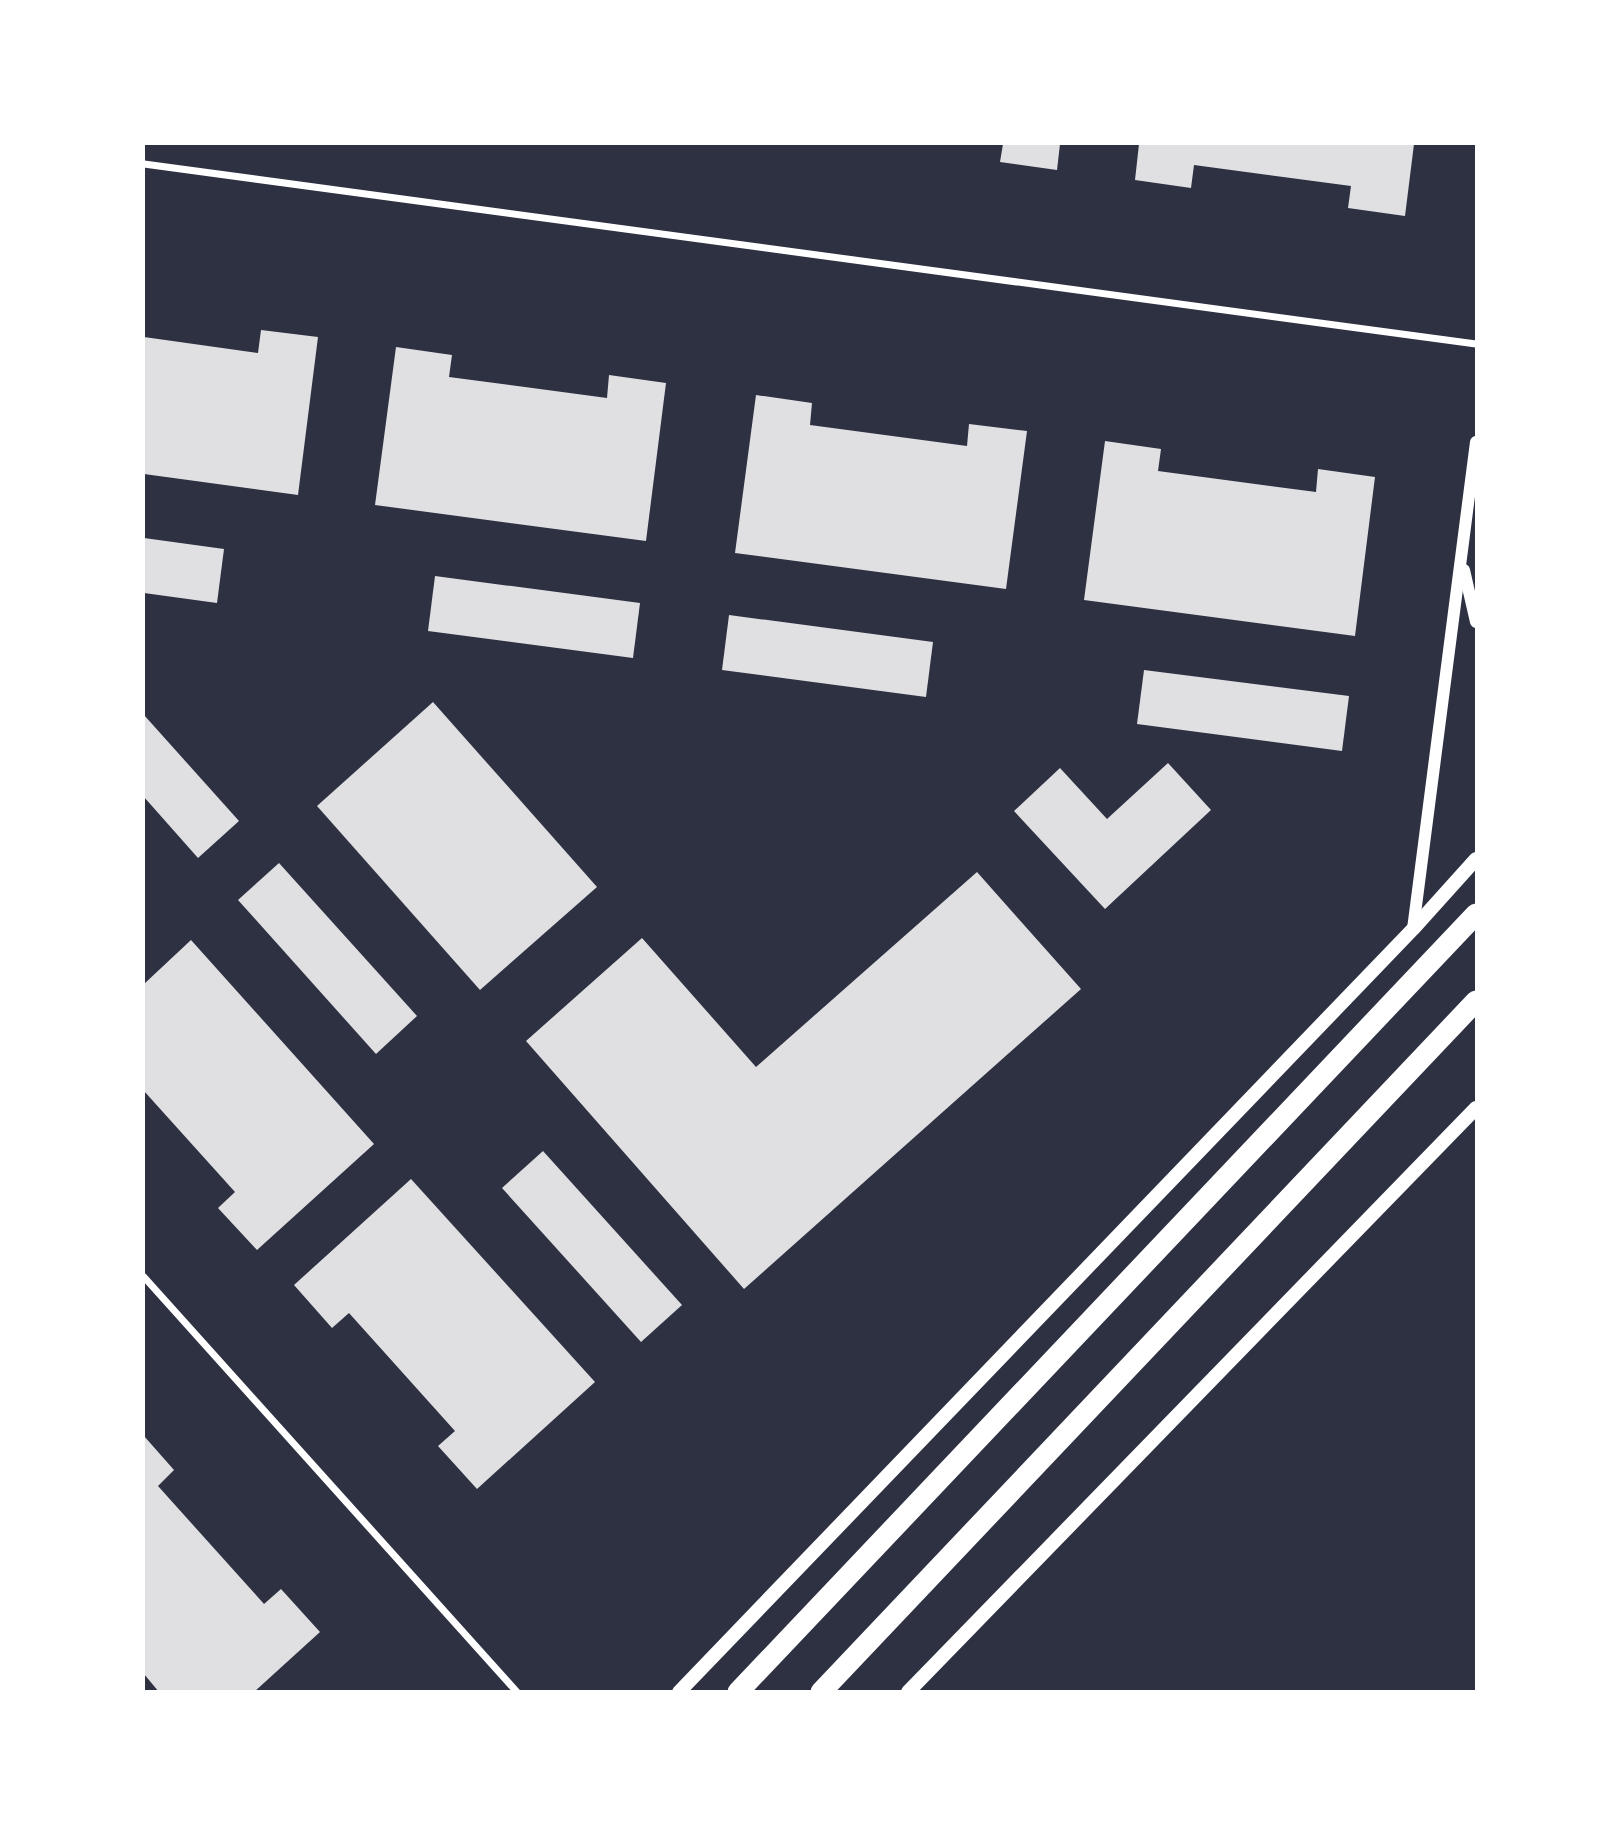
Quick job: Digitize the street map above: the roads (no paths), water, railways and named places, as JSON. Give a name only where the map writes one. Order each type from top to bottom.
[{"type":"highway","points":[[738,1692],[1476,914]]},
{"type":"highway","points":[[821,1692],[1476,1001]]},
{"type":"main road","points":[[679,1692],[1413,929],[1476,859]]},
{"type":"main road","points":[[908,1692],[1476,1108]]},
{"type":"street","points":[[144,164],[1476,344]]},
{"type":"street","points":[[1413,929],[1476,442]]},
{"type":"street","points":[[1461,559],[1476,622]]},
{"type":"street","points":[[144,1277],[517,1692]]}]
